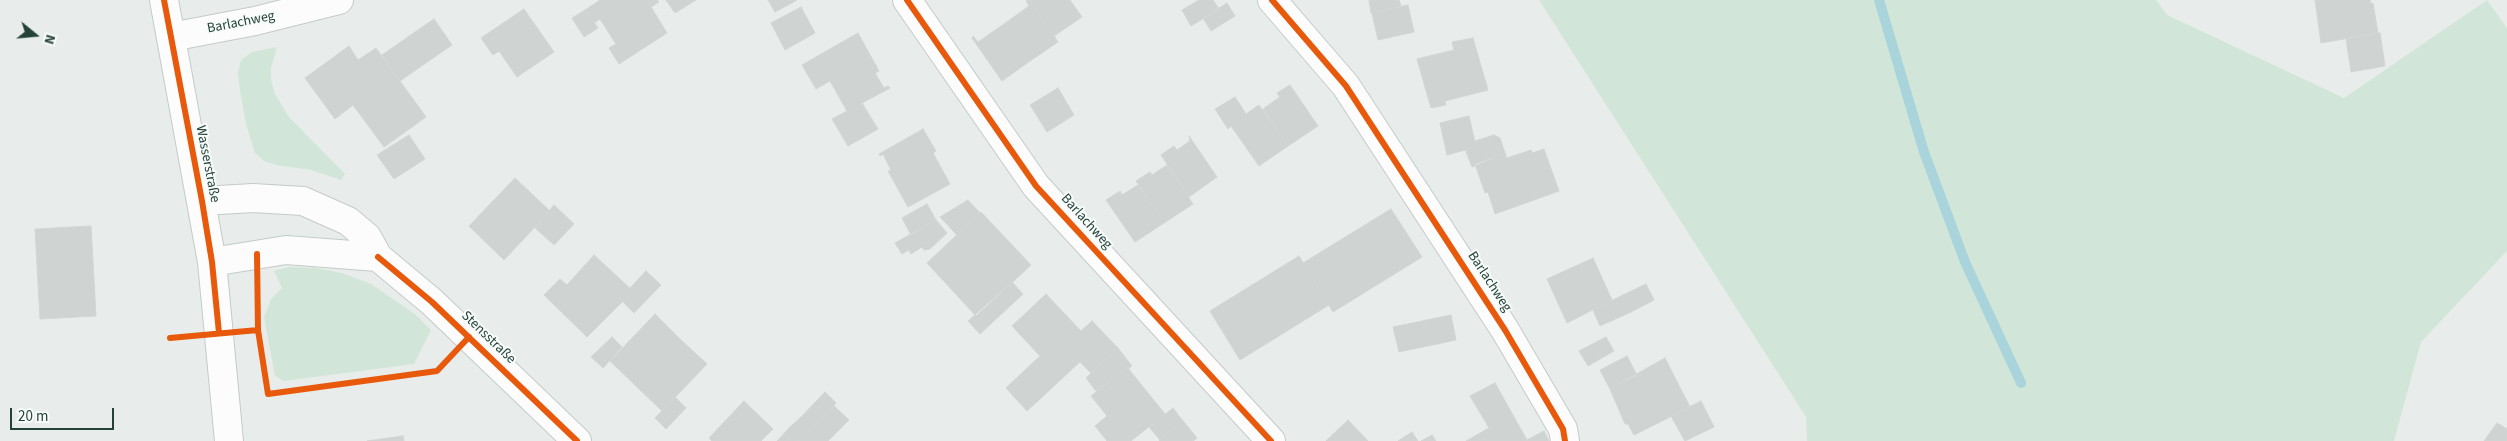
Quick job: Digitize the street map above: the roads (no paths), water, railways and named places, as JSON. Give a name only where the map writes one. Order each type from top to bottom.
[{"type":"street","name":"Wasserstraße","points":[[164,0],[212,262],[229,441]]},
{"type":"street","name":"Barlachweg","points":[[171,37],[255,21],[339,0]]},
{"type":"street","name":"Barlachweg","points":[[907,0],[1036,186],[1271,441]]},
{"type":"street","name":"Barlachweg","points":[[1272,0],[1346,86],[1505,330],[1563,429],[1565,441]]},
{"type":"street","name":"Stensstraße","points":[[202,201],[253,198],[303,201],[348,221],[367,237],[378,257],[432,302],[577,441]]},
{"type":"street","points":[[212,262],[286,250],[378,257]]},
{"type":"waterway","points":[[1879,0],[1924,152],[1965,262],[2021,383]]}]
